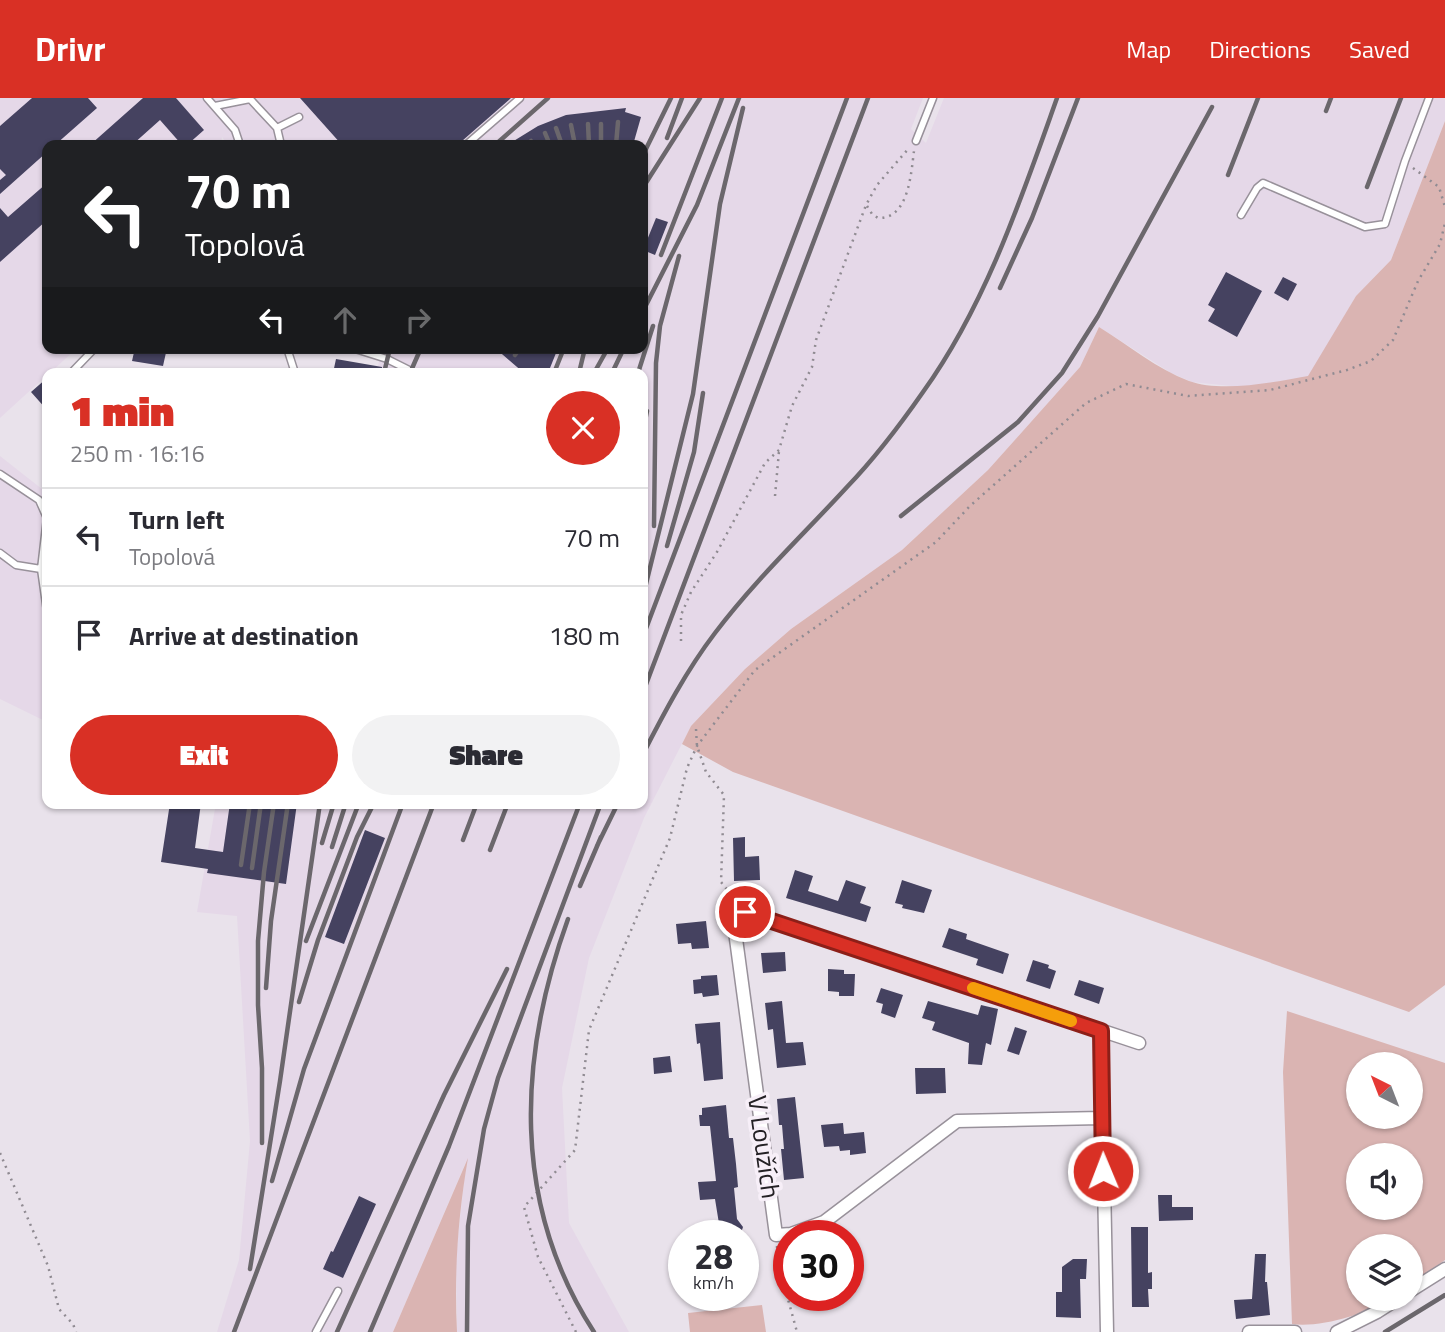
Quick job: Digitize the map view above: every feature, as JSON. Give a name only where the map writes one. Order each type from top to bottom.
[{"type":"street","points":[[745,912],[1139,1043]]},
{"type":"street","name":"V Loužích","points":[[745,912],[734,924],[774,1220]]},
{"type":"street","points":[[1101,1031],[1107,1332]]},
{"type":"street","name":"V Loužích","points":[[827,1220],[957,1121],[1101,1118]]},
{"type":"street","points":[[1423,1283],[1445,1269]]},
{"type":"street","points":[[1337,1332],[1379,1311]]},
{"type":"street","points":[[1249,1332],[1295,1332]]},
{"type":"lane","points":[[207,98],[235,131],[238,140]]},
{"type":"lane","points":[[472,140],[520,98]]},
{"type":"lane","points":[[916,141],[933,98]]},
{"type":"lane","points":[[1241,215],[1257,188],[1264,183],[1365,227],[1385,224],[1429,98]]},
{"type":"lane","points":[[215,106],[250,99],[277,128],[280,140]]},
{"type":"lane","points":[[277,128],[299,117]]},
{"type":"lane","points":[[76,368],[89,354]]},
{"type":"lane","points":[[371,354],[405,368]]},
{"type":"lane","points":[[0,474],[39,500],[42,507]]},
{"type":"lane","points":[[0,553],[16,565],[41,569]]},
{"type":"lane","points":[[42,560],[42,576]]},
{"type":"lane","points":[[316,1332],[338,1291]]},
{"type":"path","points":[[775,496],[779,450],[792,406],[812,367],[816,341],[866,205],[877,185],[916,141]]},
{"type":"path","points":[[866,205],[872,215],[878,218],[892,216],[897,211],[907,190],[916,141]]},
{"type":"path","points":[[1405,161],[1439,187],[1445,207]]},
{"type":"path","points":[[576,1332],[538,1257],[524,1207],[575,1150],[589,1030],[670,838],[687,768],[697,746],[755,670],[936,542],[970,506],[1086,403],[1126,384],[1188,396],[1269,390],[1371,361],[1392,340],[1419,281],[1440,244],[1445,223]]},
{"type":"path","points":[[681,641],[681,615],[691,592],[717,552],[765,463],[779,450]]},
{"type":"path","points":[[696,729],[697,746],[706,772],[724,795],[722,882],[745,912]]},
{"type":"path","points":[[0,1153],[48,1266],[59,1309],[73,1324],[76,1332]]},
{"type":"path","points":[[791,1311],[797,1332]]},
{"type":"shaded area","points":[[0,98],[923,98],[911,129],[926,143],[944,98],[1445,98],[1445,121],[1391,260],[1356,296],[1309,377],[1242,387],[1192,382],[1171,373],[1099,327],[1080,367],[988,470],[902,550],[791,629],[745,669],[691,726],[644,818],[589,958],[562,1088],[569,1223],[629,1332],[457,1332],[456,1256],[466,1162],[393,1332],[217,1332],[239,1260],[250,1141],[237,916],[197,912],[215,809],[648,809],[648,368],[378,368],[380,354],[648,354],[648,140],[224,140],[222,137],[222,140],[42,140],[42,354],[71,354],[55,368],[42,368],[42,380],[0,418]]},
{"type":"shaded area","points":[[1445,121],[1445,985],[1409,1012],[733,772],[682,744],[691,726],[745,669],[791,629],[902,550],[988,470],[1080,367],[1099,327],[1166,370],[1189,381],[1232,386],[1308,376],[1356,296],[1391,260]]},
{"type":"shaded area","points":[[0,456],[42,489],[42,720],[0,699]]},
{"type":"shaded area","points":[[1287,1011],[1412,1052],[1346,1052],[1346,1129],[1423,1129],[1423,1056],[1445,1063],[1445,1260],[1423,1276],[1423,1234],[1346,1234],[1346,1311],[1366,1311],[1329,1322],[1292,1324],[1283,1072]]},
{"type":"shaded area","points":[[468,1158],[458,1245],[457,1332],[393,1332]]},
{"type":"shaded area","points":[[759,1305],[762,1305],[766,1332],[690,1332],[688,1313],[759,1311]]},
{"type":"building","points":[[32,98],[88,98],[97,108],[61,140],[42,140],[42,156],[0,194],[0,180],[6,175],[0,169],[0,126]]},
{"type":"building","points":[[143,98],[176,98],[204,130],[193,140],[178,140],[160,120],[138,140],[96,140]]},
{"type":"building","points":[[300,98],[511,98],[463,140],[338,140]]},
{"type":"building","points":[[626,108],[625,112],[641,117],[634,140],[515,140],[538,126],[566,115]]},
{"type":"building","points":[[42,187],[42,224],[0,262],[0,208],[8,217]]},
{"type":"building","points":[[656,218],[668,222],[655,255],[648,252],[648,238]]},
{"type":"building","points":[[1226,272],[1262,291],[1237,337],[1208,321],[1215,309],[1208,305]]},
{"type":"building","points":[[1283,277],[1297,284],[1288,301],[1274,293]]},
{"type":"building","points":[[134,354],[166,354],[163,366],[132,361]]},
{"type":"building","points":[[502,354],[556,354],[550,368],[518,368]]},
{"type":"building","points":[[336,359],[382,367],[382,368],[334,368]]},
{"type":"building","points":[[42,382],[42,404],[31,392]]},
{"type":"building","points":[[169,809],[200,809],[195,848],[223,852],[229,809],[296,809],[286,884],[207,873],[208,869],[161,862]]},
{"type":"building","points":[[365,830],[385,838],[344,944],[325,937]]},
{"type":"building","points":[[745,837],[745,857],[759,856],[760,880],[734,881],[733,838]]},
{"type":"building","points":[[795,870],[813,876],[808,891],[838,901],[846,880],[866,887],[860,903],[871,907],[866,922],[786,898]]},
{"type":"building","points":[[902,880],[932,890],[924,913],[902,908],[903,905],[895,903]]},
{"type":"building","points":[[706,921],[709,948],[692,949],[691,943],[678,944],[676,924]]},
{"type":"building","points":[[949,928],[967,934],[966,939],[1009,954],[1003,974],[976,965],[978,959],[942,947]]},
{"type":"building","points":[[785,952],[786,971],[763,973],[761,953]]},
{"type":"building","points":[[1033,960],[1049,965],[1048,968],[1056,971],[1050,989],[1026,981]]},
{"type":"building","points":[[828,969],[855,974],[854,996],[839,996],[839,992],[828,991]]},
{"type":"building","points":[[717,975],[719,995],[703,997],[702,993],[694,994],[693,980],[701,979],[701,976]]},
{"type":"building","points":[[1079,980],[1104,988],[1099,1004],[1074,995]]},
{"type":"building","points":[[881,988],[903,995],[895,1018],[881,1013],[883,1004],[876,1002]]},
{"type":"building","points":[[782,1001],[786,1043],[803,1042],[806,1065],[777,1068],[773,1029],[768,1030],[765,1003]]},
{"type":"building","points":[[928,1001],[978,1015],[981,1005],[998,1009],[991,1045],[986,1043],[982,1065],[968,1064],[969,1043],[932,1030],[935,1022],[922,1018]]},
{"type":"building","points":[[720,1022],[723,1079],[704,1081],[695,1024]]},
{"type":"building","points":[[1015,1027],[1027,1031],[1019,1055],[1007,1051]]},
{"type":"building","points":[[670,1056],[672,1072],[654,1074],[653,1058]]},
{"type":"building","points":[[915,1068],[945,1068],[946,1093],[916,1094]]},
{"type":"building","points":[[795,1097],[804,1178],[784,1180],[782,1125],[779,1125],[777,1099]]},
{"type":"building","points":[[726,1105],[729,1138],[733,1138],[736,1164],[738,1187],[734,1188],[738,1220],[718,1220],[715,1199],[700,1200],[698,1182],[716,1181],[710,1126],[700,1126],[699,1115],[702,1115],[702,1108]]},
{"type":"building","points":[[843,1123],[844,1134],[864,1132],[866,1153],[850,1155],[850,1150],[840,1151],[839,1146],[824,1147],[821,1125]]},
{"type":"building","points":[[1158,1195],[1172,1195],[1172,1207],[1193,1207],[1193,1220],[1159,1221]]},
{"type":"building","points":[[359,1196],[376,1204],[343,1278],[323,1269]]},
{"type":"building","points":[[1131,1227],[1148,1227],[1148,1273],[1152,1272],[1152,1289],[1148,1289],[1149,1307],[1132,1307]]},
{"type":"building","points":[[1255,1254],[1266,1254],[1265,1282],[1270,1315],[1236,1319],[1234,1300],[1252,1299]]},
{"type":"building","points":[[1073,1259],[1087,1259],[1086,1279],[1080,1279],[1081,1318],[1056,1317],[1056,1292],[1062,1292],[1062,1267]]},
{"type":"railway","points":[[501,140],[548,98]]},
{"type":"railway","points":[[648,145],[671,98]]},
{"type":"railway","points":[[667,138],[682,98]]},
{"type":"railway","points":[[648,180],[700,98]]},
{"type":"railway","points":[[661,255],[722,98]]},
{"type":"railway","points":[[648,301],[697,205],[739,98]]},
{"type":"railway","points":[[648,623],[847,98]]},
{"type":"railway","points":[[648,679],[868,98]]},
{"type":"railway","points":[[648,744],[685,677],[730,613],[877,453],[945,358],[984,287],[1000,250],[1057,98]]},
{"type":"railway","points":[[1000,288],[1032,218],[1078,98]]},
{"type":"railway","points":[[1228,175],[1258,98]]},
{"type":"railway","points":[[1326,111],[1331,98]]},
{"type":"railway","points":[[1367,187],[1401,98]]},
{"type":"railway","points":[[901,516],[1018,422],[1062,373],[1098,316],[1212,107]]},
{"type":"railway","points":[[648,576],[693,394],[720,204],[743,108]]},
{"type":"railway","points":[[616,140],[618,122]]},
{"type":"railway","points":[[588,124],[589,140]]},
{"type":"railway","points":[[601,124],[601,140]]},
{"type":"railway","points":[[571,125],[574,140]]},
{"type":"railway","points":[[556,128],[560,140]]},
{"type":"railway","points":[[545,133],[548,140]]},
{"type":"railway","points":[[654,526],[656,363],[660,326],[679,256]]},
{"type":"railway","points":[[648,342],[653,326]]},
{"type":"railway","points":[[385,368],[389,354]]},
{"type":"railway","points":[[412,368],[418,354]]},
{"type":"railway","points":[[556,368],[562,354]]},
{"type":"railway","points":[[580,368],[584,354]]},
{"type":"railway","points":[[597,368],[605,354]]},
{"type":"railway","points":[[614,368],[621,354]]},
{"type":"railway","points":[[640,368],[644,354]]},
{"type":"railway","points":[[667,546],[694,452],[703,393]]},
{"type":"railway","points":[[241,865],[249,809]]},
{"type":"railway","points":[[252,868],[260,809]]},
{"type":"railway","points":[[262,1143],[258,941],[273,809]]},
{"type":"railway","points":[[266,988],[271,921],[287,809]]},
{"type":"railway","points":[[250,1269],[319,809]]},
{"type":"railway","points":[[322,843],[332,809]]},
{"type":"railway","points":[[332,847],[344,809]]},
{"type":"railway","points":[[306,941],[357,809]]},
{"type":"railway","points":[[299,1002],[318,940],[357,837],[371,809]]},
{"type":"railway","points":[[272,1181],[304,1069],[401,809]]},
{"type":"railway","points":[[234,1332],[432,809]]},
{"type":"railway","points":[[463,840],[475,809]]},
{"type":"railway","points":[[490,850],[506,809]]},
{"type":"railway","points":[[370,1332],[449,1146],[578,809]]},
{"type":"railway","points":[[467,1332],[468,1226],[484,1129],[498,1078],[599,809]]},
{"type":"railway","points":[[597,846],[615,809]]},
{"type":"railway","points":[[580,886],[601,837]]},
{"type":"railway","points":[[568,919],[551,971],[539,1024],[532,1077],[531,1130],[536,1182],[548,1233],[567,1283],[594,1332]]},
{"type":"railway","points":[[337,1332],[444,1095],[507,969]]},
{"type":"railway","points":[[1385,1332],[1445,1295]]},
{"type":"slow traffic","points":[[973,988],[1071,1021]]},
{"type":"route","points":[[745,912],[1101,1031],[1103,1171]]}]
